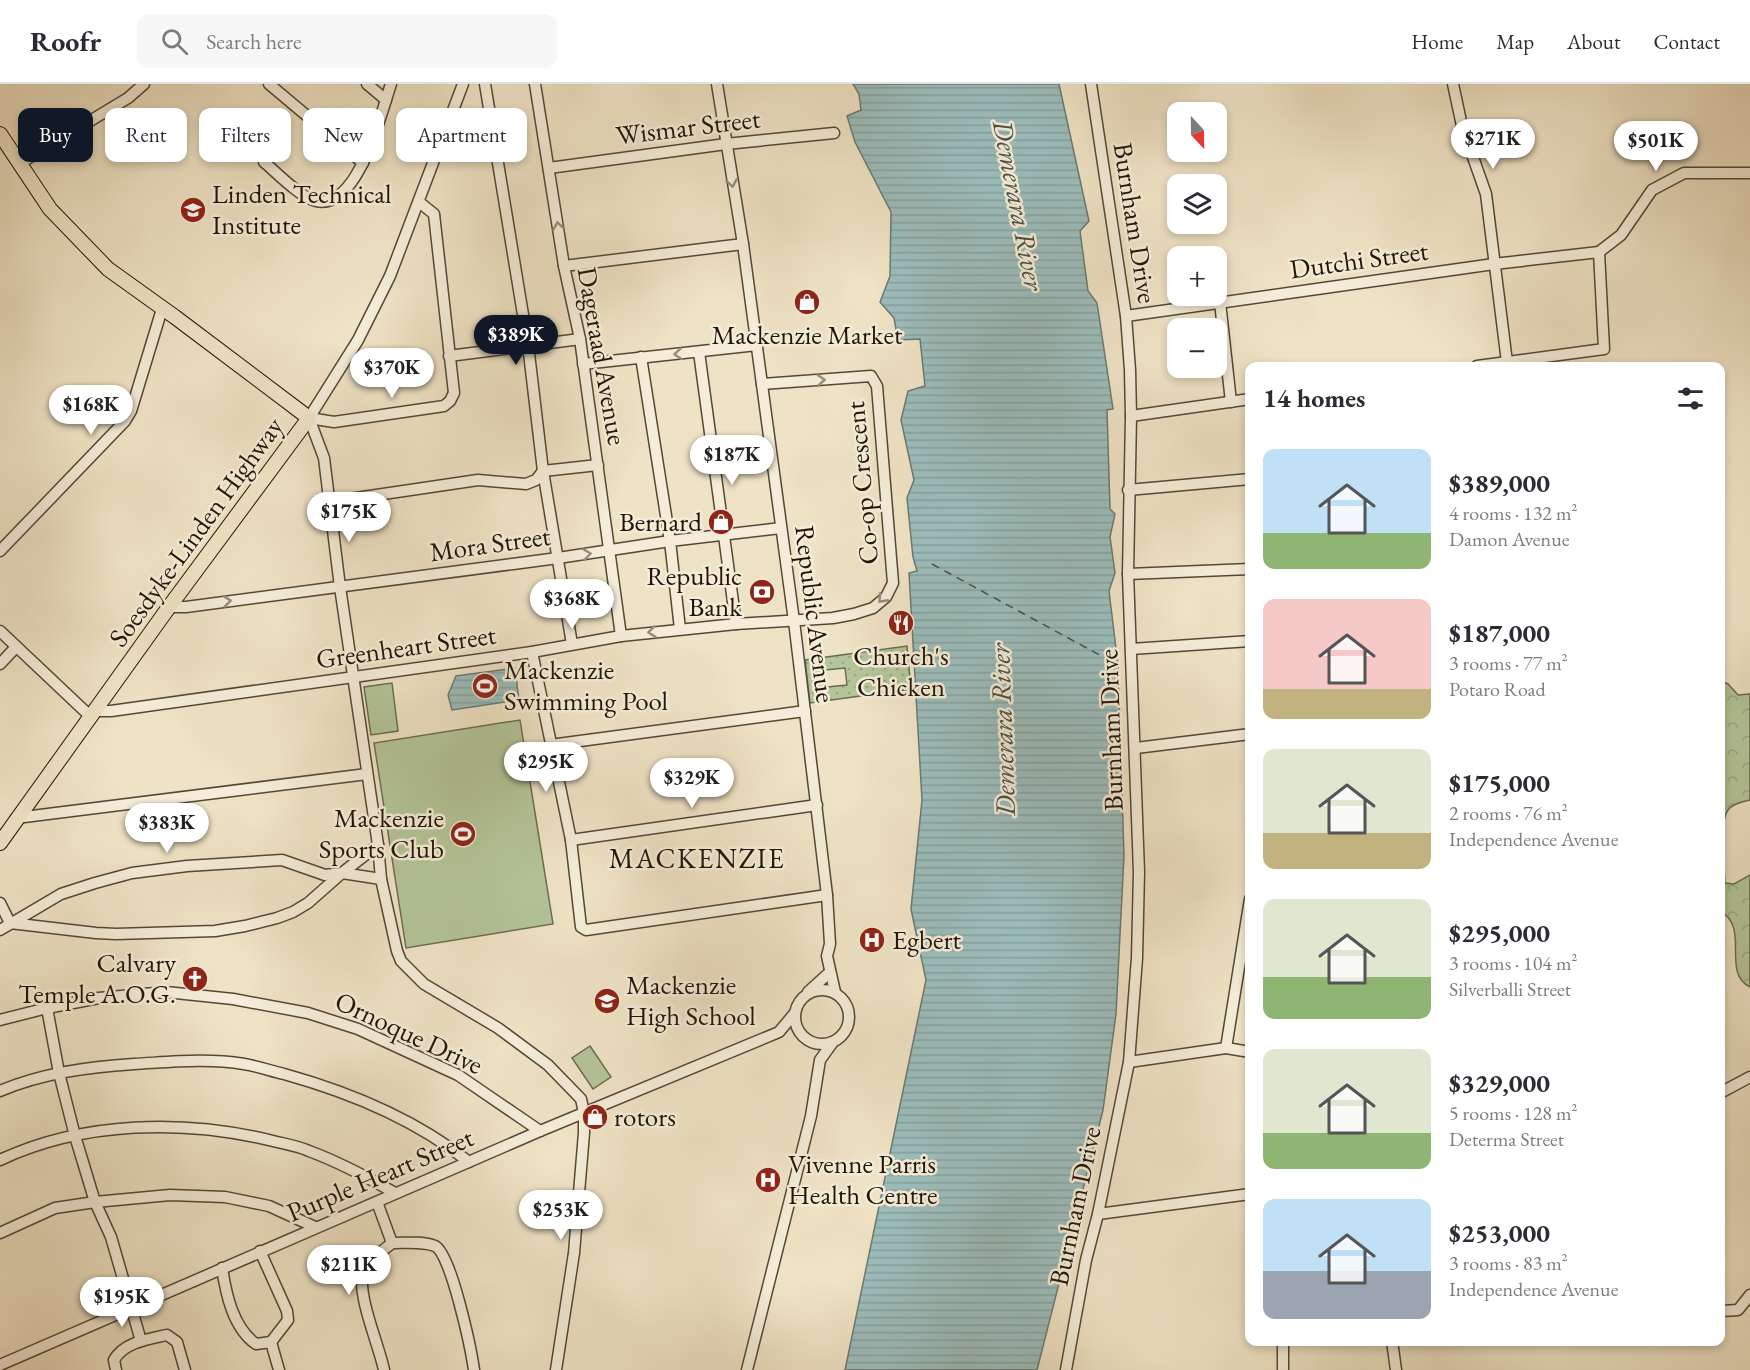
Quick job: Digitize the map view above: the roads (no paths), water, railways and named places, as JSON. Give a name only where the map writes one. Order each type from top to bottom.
[{"type":"main road","name":"Soesdyke-Linden Highway","points":[[0,134],[50,209],[108,269],[309,418],[169,607],[0,843]]},
{"type":"street","points":[[19,164],[128,98],[144,84]]},
{"type":"street","points":[[269,84],[363,163]]},
{"type":"street","points":[[367,84],[386,100]]},
{"type":"street","points":[[264,162],[304,195],[316,201],[329,201],[340,195],[350,186],[363,163],[391,84]]},
{"type":"street","points":[[309,418],[358,340],[385,287],[463,84]]},
{"type":"street","points":[[485,84],[528,345],[543,471],[572,644]]},
{"type":"street","name":"Dageraad Avenue","points":[[535,84],[564,266],[580,339],[611,550],[621,636]]},
{"type":"street","name":"Republic Avenue","points":[[717,84],[743,244],[794,621],[827,895],[830,944],[827,956],[835,992]]},
{"type":"street","name":"Burnham Drive","points":[[1066,1370],[1086,1260],[1098,1214],[1129,1062],[1138,915],[1136,748],[1128,574],[1131,416],[1126,316],[1091,84]]},
{"type":"street","points":[[1453,84],[1462,126],[1486,194],[1507,362],[1558,361],[1604,349],[1599,252],[1621,235],[1652,190],[1684,173],[1750,173]]},
{"type":"street","name":"Wismar Street","points":[[549,168],[726,144],[834,133]]},
{"type":"street","points":[[309,418],[334,422],[444,406],[450,401],[455,385],[449,356],[434,214],[419,202]]},
{"type":"street","points":[[564,266],[743,244]]},
{"type":"street","name":"Dutchi Street","points":[[1227,302],[1494,264],[1599,252]]},
{"type":"street","name":"Dutchi Street","points":[[1126,316],[1198,306]]},
{"type":"street","points":[[1220,306],[1231,402]]},
{"type":"street","points":[[0,551],[125,422],[131,411],[162,309]]},
{"type":"street","points":[[449,356],[580,339]]},
{"type":"street","points":[[583,364],[757,345]]},
{"type":"street","points":[[699,352],[736,624]]},
{"type":"street","points":[[641,357],[670,541],[680,629]]},
{"type":"street","name":"Co-op Crescent","points":[[762,384],[871,376],[876,386],[893,583],[886,597],[873,608],[833,618],[794,621]]},
{"type":"street","points":[[1131,416],[1245,400]]},
{"type":"street","points":[[309,418],[324,458],[381,879],[397,951],[401,961],[424,984],[498,1028],[548,1065],[581,1100],[584,1113],[574,1253],[556,1370]]},
{"type":"street","points":[[329,502],[478,480],[526,484],[536,480],[543,471],[598,465]]},
{"type":"street","points":[[1128,490],[1245,479]]},
{"type":"street","name":"Mora Street","points":[[169,607],[186,607],[781,528]]},
{"type":"street","points":[[1128,574],[1245,569]]},
{"type":"street","name":"Greenheart Street","points":[[93,714],[532,652],[621,636],[736,624],[794,621]]},
{"type":"street","points":[[0,631],[93,714]]},
{"type":"street","points":[[1131,649],[1245,641]]},
{"type":"street","points":[[0,664],[16,647]]},
{"type":"street","points":[[532,652],[571,840],[581,927],[586,930],[827,895]]},
{"type":"street","points":[[550,745],[805,711]]},
{"type":"street","points":[[1136,748],[1245,735]]},
{"type":"street","points":[[16,818],[367,774]]},
{"type":"street","points":[[571,840],[817,805]]},
{"type":"street","points":[[10,922],[96,933],[215,931],[256,923],[293,912],[308,903],[378,845]]},
{"type":"street","points":[[0,930],[10,922],[61,894],[132,873],[187,866],[282,860],[325,875],[342,873],[381,879]]},
{"type":"street","points":[[0,903],[10,922]]},
{"type":"street","points":[[1226,1048],[1245,930]]},
{"type":"street","points":[[820,1060],[795,1023],[794,1014],[797,1004],[804,995],[830,972]]},
{"type":"street","points":[[747,1370],[811,1116],[820,1060],[847,1028],[849,1017],[848,1007],[835,992],[825,989],[814,990],[804,995]]},
{"type":"street","name":"Ornoque Drive","points":[[0,1020],[99,998],[166,992],[233,999],[308,1013],[358,1029],[458,1075],[540,1131]]},
{"type":"street","points":[[47,1008],[59,1073],[75,1136],[95,1202],[111,1237],[141,1341]]},
{"type":"street","name":"Purple Heart Street","points":[[6,1365],[131,1307],[315,1227],[779,1032],[794,1014]]},
{"type":"street","points":[[779,1032],[818,1044],[833,1042]]},
{"type":"street","points":[[1129,1062],[1226,1048],[1245,1051]]},
{"type":"street","points":[[0,1091],[59,1073],[95,1066],[198,1060],[245,1064],[324,1085],[375,1105],[451,1148],[469,1162]]},
{"type":"street","points":[[1725,1090],[1750,1077]]},
{"type":"street","points":[[0,1160],[40,1144],[75,1136],[123,1129],[183,1127],[248,1135],[308,1150],[367,1177],[395,1193]]},
{"type":"street","points":[[0,1233],[55,1208],[170,1195],[225,1197],[269,1206],[315,1227]]},
{"type":"street","points":[[1098,1214],[1245,1195]]},
{"type":"street","points":[[377,1202],[392,1243]]},
{"type":"street","points":[[384,1370],[362,1290],[363,1271],[372,1259],[392,1243],[416,1242],[436,1246],[443,1252],[451,1270],[474,1370]]},
{"type":"street","points":[[222,1268],[234,1317],[247,1338],[256,1344],[271,1342],[288,1320],[287,1311],[260,1251]]},
{"type":"street","points":[[1725,1311],[1738,1310],[1750,1295]]},
{"type":"street","points":[[116,1370],[114,1360],[123,1349],[141,1341],[167,1335],[177,1342],[185,1370]]},
{"type":"street","points":[[271,1342],[279,1370]]},
{"type":"street","points":[[1282,1346],[1283,1370]]},
{"type":"street","points":[[1393,1346],[1396,1370]]},
{"type":"water","name":"Demerara River","points":[[853,84],[1059,84],[1089,221],[1080,231],[1088,291],[1097,303],[1113,409],[1107,410],[1110,509],[1115,514],[1110,537],[1115,573],[1109,591],[1118,665],[1124,856],[1116,1014],[1103,1110],[1037,1370],[845,1370],[926,980],[911,909],[922,800],[909,573],[917,571],[913,557],[907,498],[914,480],[901,420],[908,391],[925,386],[920,339],[898,340],[894,318],[880,302],[890,276],[891,212],[855,142],[847,116],[861,110],[859,94]]},
{"type":"water","name":"Mackenzie Swimming Pool","points":[[515,668],[519,700],[452,710],[448,695],[456,676]]},
{"type":"place","name":"Linden Technical Institute","points":[[193,210]]},
{"type":"place","name":"Mackenzie Market","points":[[807,302]]},
{"type":"place","name":"Bernard","points":[[721,522]]},
{"type":"place","name":"Republic Bank","points":[[762,592]]},
{"type":"place","name":"Church's Chicken","points":[[901,623]]},
{"type":"place","name":"Mackenzie Swimming Pool","points":[[485,686]]},
{"type":"place","name":"Mackenzie Sports Club","points":[[463,834]]},
{"type":"place","name":"Egbert","points":[[872,940]]},
{"type":"place","name":"Calvary Temple A.O.G.","points":[[195,979]]},
{"type":"place","name":"Mackenzie High School","points":[[607,1001]]},
{"type":"place","name":"rotors","points":[[595,1117]]},
{"type":"place","name":"Vivenne Parris Health Centre","points":[[768,1180]]},
{"type":"district","name":"MACKENZIE","points":[[697,858]]}]
